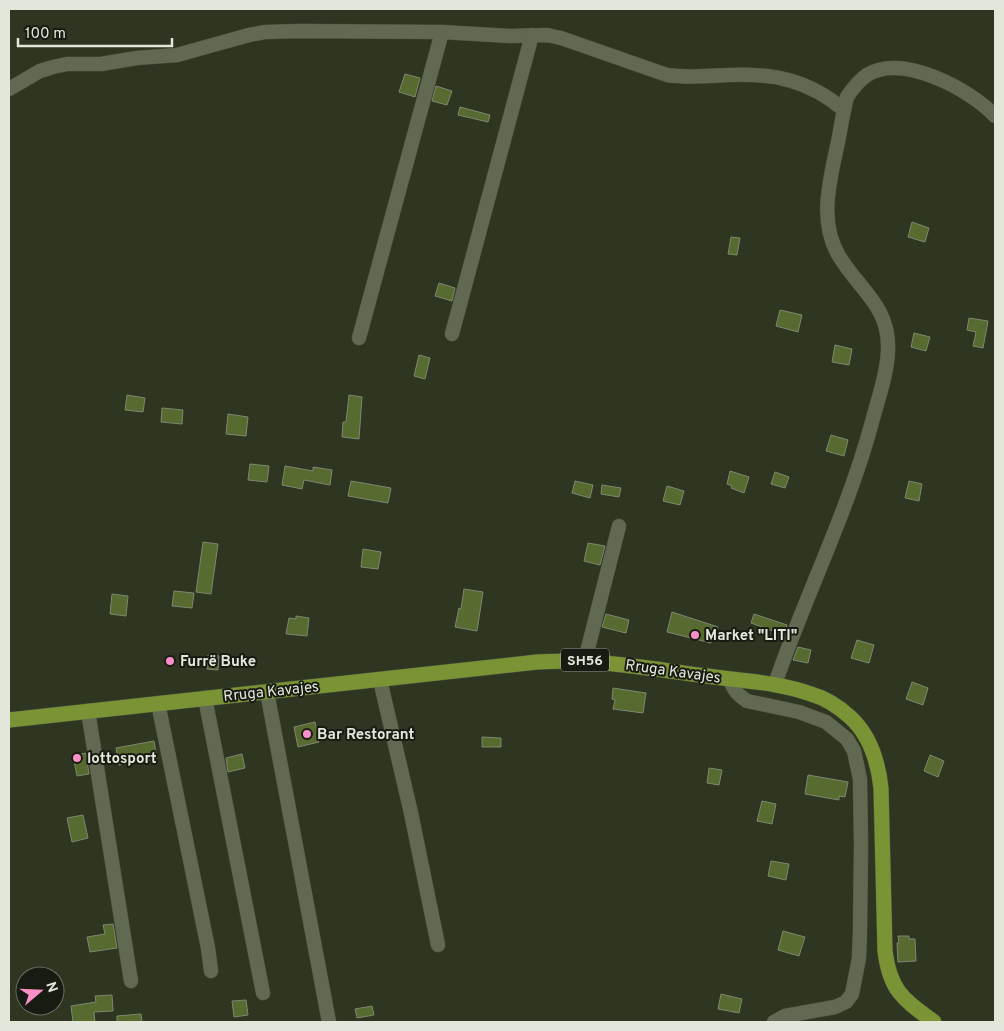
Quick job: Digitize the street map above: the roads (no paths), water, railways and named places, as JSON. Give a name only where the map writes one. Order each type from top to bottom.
[{"type":"main road","name":"Rruga Kavajes","points":[[9,720],[537,662],[585,660],[775,684],[810,693],[836,706],[856,723],[873,752],[881,788],[887,968],[895,988],[912,1006],[934,1022]]},
{"type":"street","points":[[9,89],[40,71],[53,67],[67,64],[101,64],[137,58],[177,55],[266,32],[298,30],[442,32],[510,36],[547,35],[561,38],[667,75],[689,77],[749,74],[790,79],[822,93],[844,110]]},
{"type":"street","points":[[359,338],[442,32]]},
{"type":"street","points":[[452,334],[532,35]]},
{"type":"street","points":[[775,684],[859,466],[881,390],[888,351],[887,335],[880,312],[871,297],[839,256],[828,225],[826,208],[828,190],[847,98],[854,85],[869,74],[887,68],[904,68],[943,81],[972,96],[995,116]]},
{"type":"street","points":[[585,660],[619,526]]},
{"type":"street","points":[[730,679],[732,687],[739,696],[748,701],[814,716],[838,730],[847,739],[854,751],[860,779],[859,940],[856,978],[852,994],[846,1002],[835,1007],[785,1016],[774,1022]]},
{"type":"street","points":[[380,680],[411,813],[438,945]]},
{"type":"street","points":[[267,692],[329,1022]]},
{"type":"street","points":[[205,698],[262,994]]},
{"type":"street","points":[[159,703],[211,971]]},
{"type":"street","points":[[88,711],[131,981]]},
{"type":"place","name":"Market \"LITI\"","points":[[695,635]]},
{"type":"place","name":"Furrë Buke","points":[[170,661]]},
{"type":"place","name":"Bar Restorant","points":[[307,734]]},
{"type":"place","name":"lottosport","points":[[77,758]]}]
